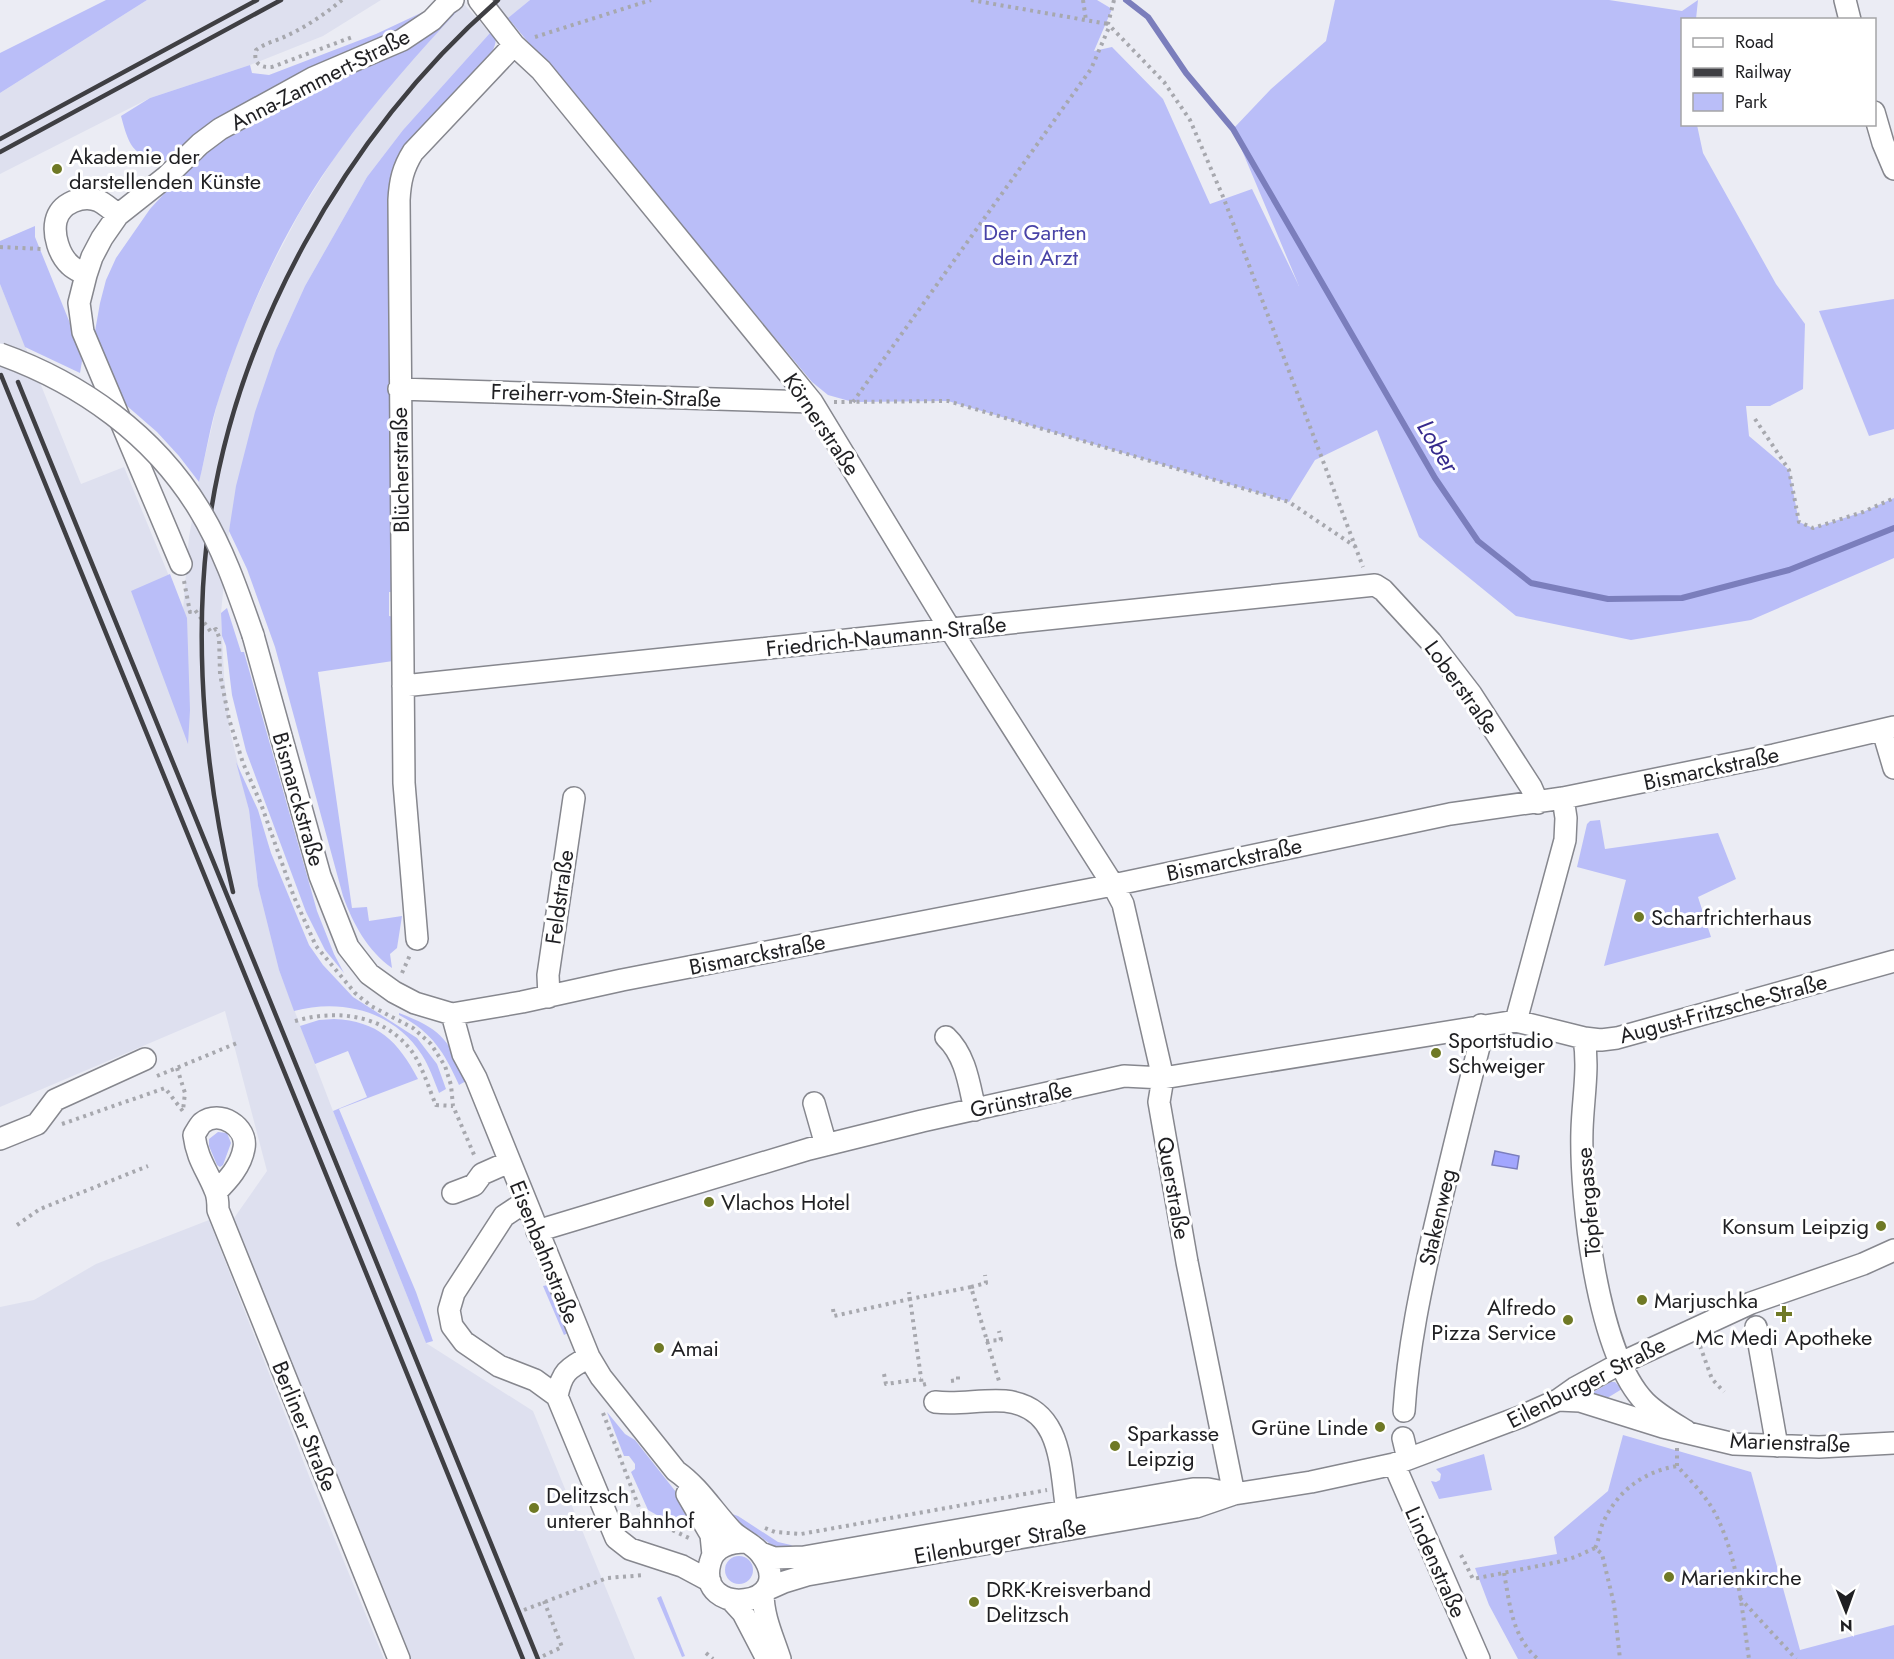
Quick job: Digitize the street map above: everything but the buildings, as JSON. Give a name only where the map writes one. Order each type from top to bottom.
[{"type":"street","name":"Anna-Zammert-Straße","points":[[181,564],[83,332],[79,303],[92,257],[118,215],[166,177],[200,144],[220,129],[313,78],[402,40],[432,20],[453,0]]},
{"type":"street","name":"Körnerstraße","points":[[479,0],[514,45],[541,70],[812,402],[950,629],[1113,885]]},
{"type":"street","points":[[1845,0],[1850,18]]},
{"type":"street","name":"Blücherstraße","points":[[417,939],[404,783],[399,389],[400,180],[413,152],[514,45]]},
{"type":"street","points":[[1876,116],[1883,143],[1894,169]]},
{"type":"street","points":[[86,275],[70,265],[60,250],[56,236],[56,220],[63,208],[87,197],[100,201],[118,215]]},
{"type":"street","name":"Bismarckstraße","points":[[0,354],[42,370],[111,412],[150,447],[184,486],[212,531],[233,579],[253,635],[320,876],[348,947],[369,974],[394,992],[415,1003],[452,1014],[549,997],[622,980],[1113,885],[1450,814],[1538,803],[1888,729]]},
{"type":"street","name":"Freiherr-vom-Stein-Straße","points":[[399,389],[812,402]]},
{"type":"street","name":"Friedrich-Naumann-Straße","points":[[403,686],[1370,585]]},
{"type":"street","name":"Loberstraße","points":[[1370,585],[1383,590],[1431,642],[1471,694],[1532,787],[1538,803]]},
{"type":"street","points":[[1888,729],[1894,768]]},
{"type":"street","name":"Feldstraße","points":[[549,997],[548,975],[574,798]]},
{"type":"street","points":[[1516,1021],[1565,840],[1566,818],[1563,798]]},
{"type":"street","name":"Querstraße","points":[[1113,885],[1123,904],[1162,1078],[1159,1102],[1187,1262],[1234,1494]]},
{"type":"street","name":"August-Fritzsche-Straße","points":[[1516,1021],[1584,1038],[1601,1040],[1617,1038],[1894,961]]},
{"type":"street","name":"Eisenbahnstraße","points":[[452,1014],[463,1054],[476,1078],[589,1357],[601,1377],[676,1471],[682,1486],[711,1536],[713,1555],[710,1563],[710,1581]]},
{"type":"street","name":"Grünstraße","points":[[537,1231],[826,1145],[1124,1076],[1162,1078],[1516,1021]]},
{"type":"street","name":"Stakenweg","points":[[1404,1411],[1415,1315],[1481,1039],[1480,1025]]},
{"type":"street","points":[[946,1037],[956,1047],[962,1058],[975,1110]]},
{"type":"street","name":"Töpfergasse","points":[[1584,1038],[1587,1068],[1582,1130],[1583,1196],[1593,1262],[1606,1319],[1621,1363],[1630,1381],[1645,1402],[1686,1431]]},
{"type":"street","points":[[0,1138],[37,1124],[55,1100],[145,1059]]},
{"type":"street","points":[[814,1103],[826,1145]]},
{"type":"street","points":[[451,1188],[474,1185],[482,1174],[509,1161]]},
{"type":"street","name":"Berliner Straße","points":[[216,1192],[218,1210],[399,1659]]},
{"type":"street","points":[[525,1202],[504,1216],[454,1293],[449,1310],[452,1326],[464,1342],[499,1366],[535,1380],[557,1396],[616,1538],[630,1549],[682,1566],[710,1581],[718,1593],[732,1601],[743,1612],[767,1659]]},
{"type":"street","name":"Eilenburger Straße","points":[[753,1548],[774,1558],[804,1557],[1061,1519],[1196,1507],[1234,1494],[1311,1482],[1401,1462],[1520,1418],[1558,1400],[1621,1363],[1751,1303],[1863,1264],[1894,1250]]},
{"type":"street","points":[[1755,1327],[1777,1446]]},
{"type":"street","points":[[557,1396],[561,1376],[589,1357]]},
{"type":"street","name":"Eilenburger Straße","points":[[933,1393],[950,1404],[1006,1401],[1027,1406],[1046,1421],[1055,1438],[1064,1490],[1061,1519]]},
{"type":"street","points":[[1558,1400],[1580,1401],[1663,1427],[1686,1431]]},
{"type":"street","name":"Marienstraße","points":[[1686,1431],[1734,1444],[1819,1447],[1894,1443]]},
{"type":"street","points":[[1401,1462],[1403,1438]]},
{"type":"street","name":"Lindenstraße","points":[[1401,1462],[1479,1659]]},
{"type":"street","name":"Eisenbahnstraße","points":[[676,1471],[690,1480],[733,1531],[753,1548],[769,1571],[763,1605],[766,1621],[780,1659]]},
{"type":"street","name":"Eilenburger Straße","points":[[765,1592],[784,1582],[807,1575],[1061,1519]]},
{"type":"street","points":[[713,1555],[726,1544],[753,1548]]},
{"type":"street","points":[[732,1601],[753,1598],[765,1592]]},
{"type":"path","points":[[342,0],[315,21],[261,46],[255,54],[258,64],[264,68],[272,67],[364,32]]},
{"type":"path","points":[[514,45],[651,0]]},
{"type":"path","points":[[971,0],[1109,24],[1164,82],[1190,120],[1224,199],[1370,585]]},
{"type":"path","points":[[1083,0],[1086,20]]},
{"type":"path","points":[[853,402],[1091,69],[1109,24],[1114,0]]},
{"type":"path","points":[[0,247],[60,250]]},
{"type":"path","points":[[812,402],[948,401],[1289,502],[1356,547]]},
{"type":"path","points":[[1755,419],[1789,470],[1799,522],[1813,528],[1863,512],[1894,498]]},
{"type":"path","points":[[187,598],[190,612],[195,610],[211,632],[216,629],[219,637],[220,674]]},
{"type":"path","points":[[295,1020],[316,1015],[342,1014],[367,1019],[392,1032],[413,1053],[436,1105],[453,1106]]},
{"type":"path","points":[[37,1124],[66,1124],[165,1088],[183,1110],[185,1093],[177,1068]]},
{"type":"path","points":[[17,1225],[40,1209],[148,1166]]},
{"type":"path","points":[[833,1309],[834,1316],[971,1287],[986,1283],[985,1275]]},
{"type":"path","points":[[971,1287],[1006,1401]]},
{"type":"path","points":[[909,1292],[922,1385],[933,1393]]},
{"type":"path","points":[[1694,1328],[1712,1379],[1724,1392]]},
{"type":"path","points":[[986,1341],[1001,1340],[999,1331]]},
{"type":"path","points":[[884,1374],[886,1384],[921,1379]]},
{"type":"path","points":[[949,1381],[958,1380],[958,1375]]},
{"type":"path","points":[[601,1408],[640,1510],[649,1519],[689,1538]]},
{"type":"path","points":[[1686,1431],[1676,1450],[1677,1466],[1702,1493],[1717,1517],[1733,1562],[1739,1600],[1740,1598],[1796,1659]]},
{"type":"path","points":[[1461,1556],[1473,1579],[1525,1570],[1575,1557],[1595,1548],[1603,1524],[1617,1498],[1638,1479],[1662,1469],[1677,1466]]},
{"type":"path","points":[[762,1527],[775,1532],[801,1534],[1049,1490],[1064,1490]]},
{"type":"path","points":[[1595,1548],[1602,1554],[1614,1604],[1620,1659]]},
{"type":"path","points":[[1504,1573],[1513,1623],[1530,1652],[1538,1659]]},
{"type":"path","points":[[524,1610],[607,1578],[648,1575]]},
{"type":"path","points":[[1740,1598],[1749,1659]]},
{"type":"path","points":[[543,1656],[562,1647],[544,1601]]},
{"type":"path","points":[[706,1653],[712,1659]]},
{"type":"shaded area","points":[[147,0],[381,0],[323,36],[250,65],[150,98],[0,174],[0,93]]},
{"type":"shaded area","points":[[471,0],[530,0],[495,29]]},
{"type":"shaded area","points":[[464,4],[490,33],[403,130],[367,177],[305,286],[276,350],[229,531],[221,613],[224,676],[230,731],[249,810],[258,886],[279,970],[426,1343],[533,1411],[635,1659],[411,1659],[232,1221],[267,1171],[225,1011],[0,1107],[0,284],[81,484],[124,467],[183,610],[189,537],[218,400],[240,335],[269,271],[300,212],[336,155],[376,102]]},
{"type":"shaded area","points":[[1495,1151],[1519,1156],[1517,1169],[1492,1165]]},
{"type":"shaded area","points":[[209,1220],[313,1486],[384,1659],[0,1659],[0,1307],[34,1300],[96,1264]]},
{"type":"green space","points":[[106,0],[147,0],[0,93],[0,53]]},
{"type":"green space","name":"Der Garten dein Arzt","points":[[530,0],[1097,0],[1112,9],[1094,51],[1112,47],[1163,99],[1210,204],[1252,189],[1299,286],[1233,129],[1271,89],[1326,41],[1335,0],[1609,0],[1682,11],[1698,0],[1696,18],[1681,18],[1681,126],[1697,126],[1703,153],[1776,284],[1805,324],[1803,389],[1770,406],[1746,406],[1749,436],[1789,470],[1799,522],[1813,528],[1863,512],[1894,498],[1894,558],[1751,620],[1631,640],[1516,616],[1419,537],[1377,430],[1315,460],[1289,502],[948,401],[853,402],[828,395],[812,382],[508,18]]},
{"type":"green space","points":[[464,4],[398,77],[352,133],[319,181],[284,240],[255,302],[230,366],[213,419],[199,482],[157,432],[119,399],[94,337],[106,280],[116,258],[150,209],[207,147],[257,113],[359,66],[417,44],[450,11]]},
{"type":"green space","points":[[423,12],[419,22],[170,161],[141,154],[135,150],[127,137],[121,116],[150,98],[250,65],[252,73],[269,75],[376,34]]},
{"type":"green space","points":[[490,33],[496,40],[493,50],[400,154],[392,176],[395,592],[389,592],[389,616],[395,617],[393,661],[318,672],[352,908],[367,907],[369,921],[402,916],[397,948],[390,954],[392,968],[376,954],[362,936],[343,896],[275,647],[247,569],[229,531],[236,486],[255,412],[276,350],[305,286],[367,177],[403,130]]},
{"type":"green space","points":[[35,226],[35,237],[78,343],[82,361],[80,373],[25,347],[0,284],[0,241]]},
{"type":"green space","points":[[1894,299],[1894,429],[1869,436],[1819,311]]},
{"type":"green space","points":[[170,574],[187,618],[190,710],[188,744],[131,591]]},
{"type":"green space","points":[[227,608],[241,652],[244,652],[317,911],[344,973],[325,950],[306,912],[246,751],[232,695],[226,646],[222,636],[221,613]]},
{"type":"green space","points":[[236,762],[258,810],[271,853],[309,945],[323,965],[353,997],[417,1038],[437,1064],[446,1089],[439,1093],[422,1055],[410,1040],[382,1018],[366,1012],[330,1006],[294,1011],[279,970],[258,886],[249,810]]},
{"type":"green space","points":[[1600,820],[1605,849],[1718,833],[1736,879],[1698,897],[1711,937],[1604,966],[1626,880],[1577,867],[1587,824],[1590,821]]},
{"type":"green space","points":[[399,1013],[425,1024],[442,1037],[454,1055],[466,1081],[459,1085],[436,1044],[420,1028]]},
{"type":"green space","points":[[334,1019],[363,1024],[385,1036],[403,1054],[418,1079],[339,1109],[416,1292],[433,1341],[426,1343],[333,1111],[367,1097],[348,1051],[315,1064],[300,1026],[319,1020]]},
{"type":"green space","points":[[218,1132],[227,1133],[231,1143],[223,1165],[220,1167],[209,1146],[209,1139]]},
{"type":"green space","points":[[548,1285],[568,1333],[564,1335],[543,1286]]},
{"type":"green space","points":[[1615,1382],[1622,1389],[1604,1400],[1590,1394]]},
{"type":"green space","points":[[607,1412],[625,1434],[635,1440],[698,1522],[691,1527],[678,1527],[648,1510],[631,1472],[635,1469],[635,1464],[629,1456],[624,1456]]},
{"type":"green space","points":[[1623,1435],[1751,1472],[1800,1650],[1894,1625],[1894,1659],[1518,1659],[1489,1605],[1475,1568],[1557,1554],[1554,1537],[1608,1491]]},
{"type":"green space","points":[[1484,1454],[1492,1490],[1439,1499],[1431,1481],[1440,1480],[1441,1474],[1436,1469]]},
{"type":"green space","points":[[732,1514],[778,1542],[795,1548],[776,1548],[758,1535],[742,1530],[727,1515]]},
{"type":"green space","points":[[739,1556],[749,1560],[753,1570],[749,1580],[739,1584],[729,1580],[725,1570],[729,1560]]},
{"type":"green space","points":[[661,1596],[685,1656],[682,1657],[657,1598]]},
{"type":"waterway","name":"Lober","points":[[1126,0],[1148,17],[1186,73],[1233,129],[1435,478],[1478,541],[1531,583],[1608,599],[1682,598],[1789,570],[1894,528]]},
{"type":"railway","points":[[0,139],[257,0]]},
{"type":"railway","points":[[0,152],[281,0]]},
{"type":"railway","points":[[233,892],[209,762],[202,672],[202,627],[207,540],[220,464],[241,389],[270,315],[304,244],[345,176],[392,112],[443,53],[498,0]]},
{"type":"railway","points":[[1,375],[523,1659]]},
{"type":"railway","points":[[18,382],[538,1659]]},
{"type":"place","name":"Akademie der darstellenden Künste","points":[[57,169]]},
{"type":"place","name":"Scharfrichterhaus","points":[[1639,917]]},
{"type":"place","name":"Sportstudio Schweiger","points":[[1436,1053]]},
{"type":"place","name":"Vlachos Hotel","points":[[709,1202]]},
{"type":"place","name":"Konsum Leipzig","points":[[1881,1226]]},
{"type":"place","name":"Marjuschka","points":[[1642,1300]]},
{"type":"place","name":"Mc Medi Apotheke","points":[[1784,1314]]},
{"type":"place","name":"Alfredo Pizza Service","points":[[1568,1320]]},
{"type":"place","name":"Amai","points":[[659,1348]]},
{"type":"place","name":"Grüne Linde","points":[[1380,1427]]},
{"type":"place","name":"Sparkasse Leipzig","points":[[1115,1446]]},
{"type":"place","name":"Delitzsch unterer Bahnhof","points":[[534,1508]]},
{"type":"place","name":"Marienkirche","points":[[1669,1577]]},
{"type":"place","name":"DRK-Kreisverband Delitzsch","points":[[974,1602]]}]
